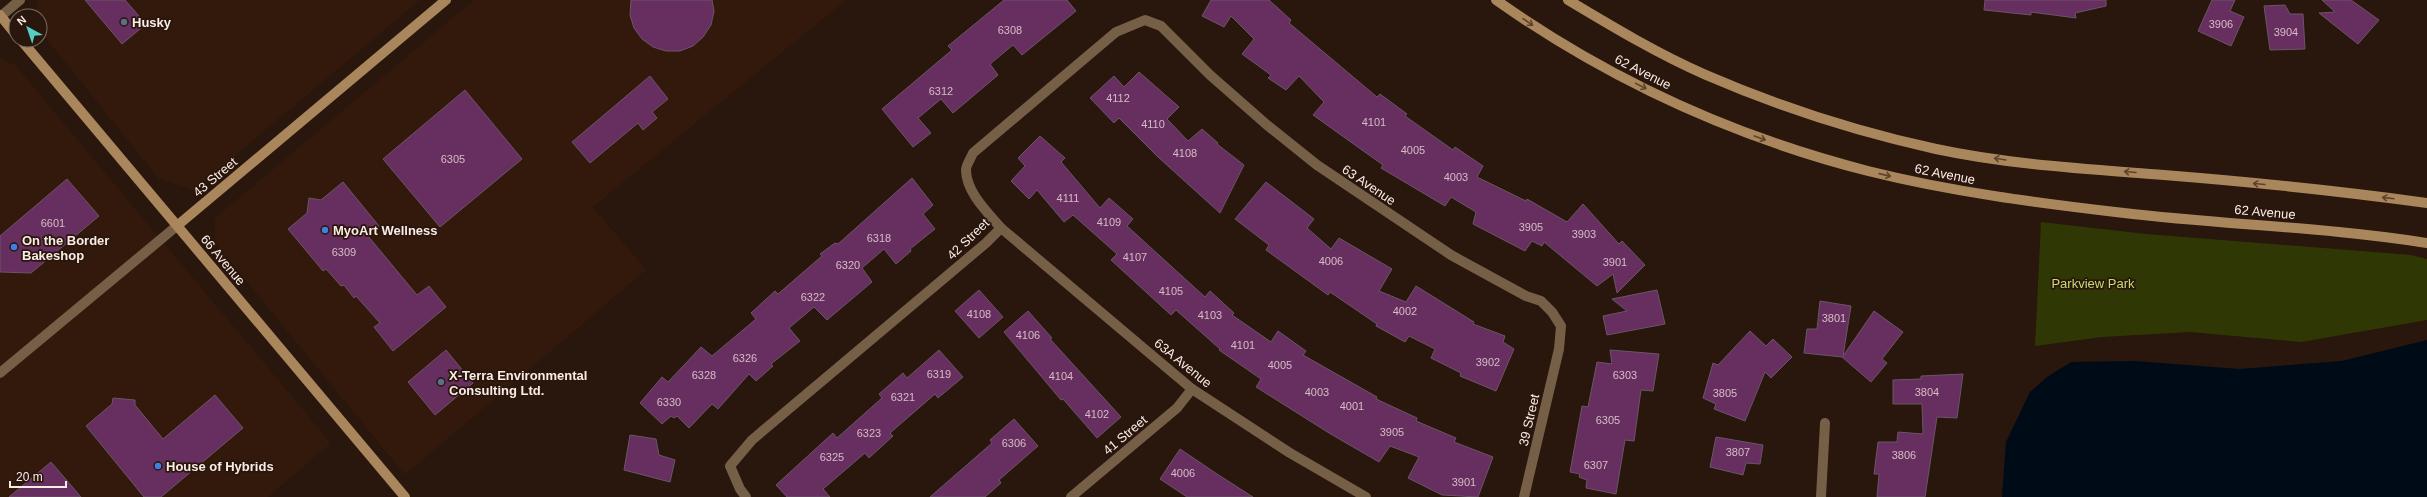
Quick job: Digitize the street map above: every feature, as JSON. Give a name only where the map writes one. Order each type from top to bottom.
[{"type":"main road","name":"43 Street","points":[[178,225],[446,0]]},
{"type":"main road","name":"62 Avenue","points":[[1496,0],[1569,48],[1672,101],[1792,149],[1868,171],[1976,194],[2126,214],[2368,234],[2427,243]]},
{"type":"main road","name":"62 Avenue","points":[[1568,0],[1656,50],[1705,74],[1748,92],[1833,121],[1931,147],[2013,162],[2287,186],[2427,203]]},
{"type":"main road","points":[[0,16],[8,25]]},
{"type":"main road","name":"66 Avenue","points":[[28,48],[405,497]]},
{"type":"street","points":[[0,16],[20,0]]},
{"type":"street","name":"42 Street","points":[[746,497],[740,489],[730,466],[752,440],[986,243],[1001,228],[983,207],[968,183],[966,169],[973,153],[1116,32],[1145,20],[1161,26]]},
{"type":"street","name":"63 Avenue","points":[[1161,26],[1210,75],[1267,125],[1317,165],[1451,255],[1526,296],[1541,301],[1552,312],[1561,326],[1559,349]]},
{"type":"street","name":"43 Street","points":[[0,373],[178,225]]},
{"type":"street","name":"63A Avenue","points":[[1001,228],[1192,389],[1290,453],[1366,497]]},
{"type":"street","name":"39 Street","points":[[1524,497],[1559,349]]},
{"type":"street","name":"41 Street","points":[[1071,497],[1177,408],[1192,389]]},
{"type":"street","points":[[1821,497],[1825,423]]},
{"type":"shaded area","points":[[37,0],[420,0],[194,190],[159,179],[48,41],[48,8],[36,8]]},
{"type":"shaded area","points":[[474,0],[846,0],[593,207],[646,270],[405,475],[215,243],[215,218]]},
{"type":"shaded area","points":[[0,58],[15,65],[331,443],[268,497],[0,497]]},
{"type":"green space","name":"Parkview Park","points":[[2041,222],[2146,234],[2411,255],[2427,259],[2427,320],[2301,342],[2190,332],[2102,337],[2035,346]]},
{"type":"water","points":[[2427,340],[2427,497],[2002,497],[2006,442],[2030,392],[2047,377],[2071,362],[2135,361],[2239,369],[2342,361]]},
{"type":"building","name":"Husky","points":[[85,0],[125,0],[146,24],[122,44]]},
{"type":"building","points":[[631,0],[712,0],[714,11],[711,25],[703,37],[693,46],[680,51],[666,51],[653,47],[642,39],[634,28],[630,15]]},
{"type":"building","points":[[1004,0],[1067,0],[1076,11],[1022,55],[1013,45],[990,64],[998,75],[953,113],[941,99],[918,118],[931,133],[913,147],[882,109],[952,50],[948,46]]},
{"type":"building","points":[[1211,0],[1269,0],[1291,20],[1289,23],[1377,97],[1380,94],[1407,114],[1405,116],[1453,150],[1455,147],[1483,166],[1477,177],[1526,201],[1527,199],[1567,222],[1583,204],[1619,244],[1622,241],[1645,265],[1617,293],[1613,274],[1597,286],[1544,242],[1542,246],[1532,241],[1525,251],[1473,224],[1476,212],[1451,197],[1445,206],[1381,168],[1383,165],[1313,115],[1324,102],[1299,76],[1286,90],[1268,78],[1271,75],[1242,54],[1254,39],[1231,16],[1224,27],[1202,16]]},
{"type":"building","points":[[1985,0],[2106,0],[2106,6],[2075,13],[2076,18],[2031,12],[2031,15],[1984,10]]},
{"type":"building","points":[[2212,0],[2235,0],[2230,11],[2244,17],[2231,46],[2198,31]]},
{"type":"building","points":[[2322,0],[2351,0],[2379,20],[2358,44],[2319,13],[2335,12]]},
{"type":"building","points":[[2285,5],[2290,14],[2303,14],[2305,49],[2270,50],[2264,6]]},
{"type":"building","points":[[1139,72],[1179,107],[1167,119],[1188,141],[1202,129],[1218,143],[1217,144],[1244,165],[1220,213],[1158,157],[1119,118],[1114,123],[1090,98],[1114,76],[1124,87]]},
{"type":"building","points":[[650,76],[668,99],[652,112],[657,118],[643,130],[638,123],[590,163],[572,142]]},
{"type":"building","points":[[465,90],[522,159],[440,227],[383,159]]},
{"type":"building","points":[[1040,136],[1065,158],[1061,162],[1100,208],[1109,198],[1133,219],[1127,226],[1205,297],[1210,291],[1234,313],[1232,315],[1271,342],[1278,331],[1306,351],[1303,355],[1377,397],[1376,399],[1417,418],[1416,421],[1456,438],[1454,442],[1493,457],[1478,497],[1442,495],[1408,478],[1419,457],[1390,446],[1379,462],[1329,433],[1256,387],[1261,379],[1219,350],[1220,349],[1176,310],[1171,315],[1111,260],[1117,254],[1073,215],[1064,222],[1037,190],[1029,199],[1011,181],[1025,166],[1018,158]]},
{"type":"building","points":[[912,178],[933,205],[923,214],[935,229],[910,249],[911,251],[896,264],[884,249],[862,268],[872,282],[827,320],[814,307],[789,328],[800,341],[771,364],[773,366],[756,381],[749,374],[718,409],[712,404],[689,428],[677,416],[674,418],[671,416],[662,424],[640,403],[662,377],[668,382],[701,347],[712,356],[756,319],[751,313],[775,291],[778,294],[822,256],[820,254],[835,243],[838,244]]},
{"type":"building","points":[[67,179],[99,216],[31,273],[0,272],[0,236]]},
{"type":"building","points":[[343,182],[379,226],[368,236],[417,295],[429,286],[446,307],[393,351],[374,327],[380,323],[356,296],[354,298],[344,285],[341,286],[326,269],[323,271],[288,229],[307,213],[309,198],[321,200]]},
{"type":"building","points":[[1266,182],[1314,219],[1307,228],[1331,249],[1339,238],[1392,269],[1379,291],[1406,302],[1416,286],[1474,322],[1473,324],[1505,336],[1503,342],[1514,349],[1496,391],[1460,376],[1461,373],[1431,358],[1435,349],[1409,336],[1405,342],[1376,326],[1377,324],[1330,292],[1328,295],[1266,250],[1269,245],[1235,219]]},
{"type":"building","points":[[979,290],[1003,317],[979,338],[955,311]]},
{"type":"building","points":[[1657,290],[1665,324],[1607,335],[1603,316],[1627,311],[1612,299]]},
{"type":"building","points":[[1820,301],[1851,306],[1843,356],[1874,311],[1903,332],[1882,359],[1887,363],[1871,382],[1842,357],[1804,353],[1807,329],[1817,329]]},
{"type":"building","points":[[1028,311],[1052,338],[1050,339],[1121,417],[1097,438],[1063,399],[1061,400],[1004,332]]},
{"type":"building","points":[[1750,331],[1766,346],[1773,339],[1792,357],[1771,378],[1765,372],[1745,421],[1714,409],[1716,404],[1703,398],[1713,363],[1718,365]]},
{"type":"building","name":"X-Terra Environmental Consulting Ltd.","points":[[446,350],[473,383],[435,415],[408,382]]},
{"type":"building","points":[[939,350],[963,377],[938,398],[935,394],[890,433],[893,436],[869,458],[865,453],[823,489],[830,497],[787,497],[776,485],[833,433],[837,438],[882,398],[879,394],[903,373],[907,378]]},
{"type":"building","points":[[1610,350],[1659,354],[1653,391],[1641,390],[1634,441],[1625,440],[1616,494],[1586,488],[1587,480],[1579,477],[1580,474],[1570,472],[1582,406],[1588,407],[1597,362],[1612,364]]},
{"type":"building","points":[[1963,374],[1957,418],[1937,417],[1925,497],[1877,497],[1879,474],[1874,474],[1878,442],[1897,442],[1898,432],[1923,434],[1922,404],[1893,404],[1893,380],[1921,379],[1921,376]]},
{"type":"building","name":"House of Hybrids","points":[[215,395],[243,428],[161,497],[144,497],[86,426],[112,404],[113,398],[135,400],[135,405],[163,439]]},
{"type":"building","points":[[1014,419],[1038,446],[999,480],[1001,483],[985,497],[930,497],[992,443],[990,440]]},
{"type":"building","points":[[630,435],[656,439],[659,455],[675,460],[670,482],[624,470]]},
{"type":"building","points":[[1716,437],[1763,445],[1760,464],[1746,463],[1743,475],[1710,467]]},
{"type":"building","points":[[1180,449],[1253,497],[1187,497],[1160,479]]},
{"type":"building","points":[[51,462],[81,497],[9,497]]},
{"type":"place","name":"Husky","points":[[124,22]]},
{"type":"place","name":"MyoArt Wellness","points":[[325,230]]},
{"type":"place","name":"On the Border Bakeshop","points":[[14,247]]},
{"type":"place","name":"X-Terra Environmental Consulting Ltd.","points":[[441,382]]},
{"type":"place","name":"House of Hybrids","points":[[158,466]]}]
